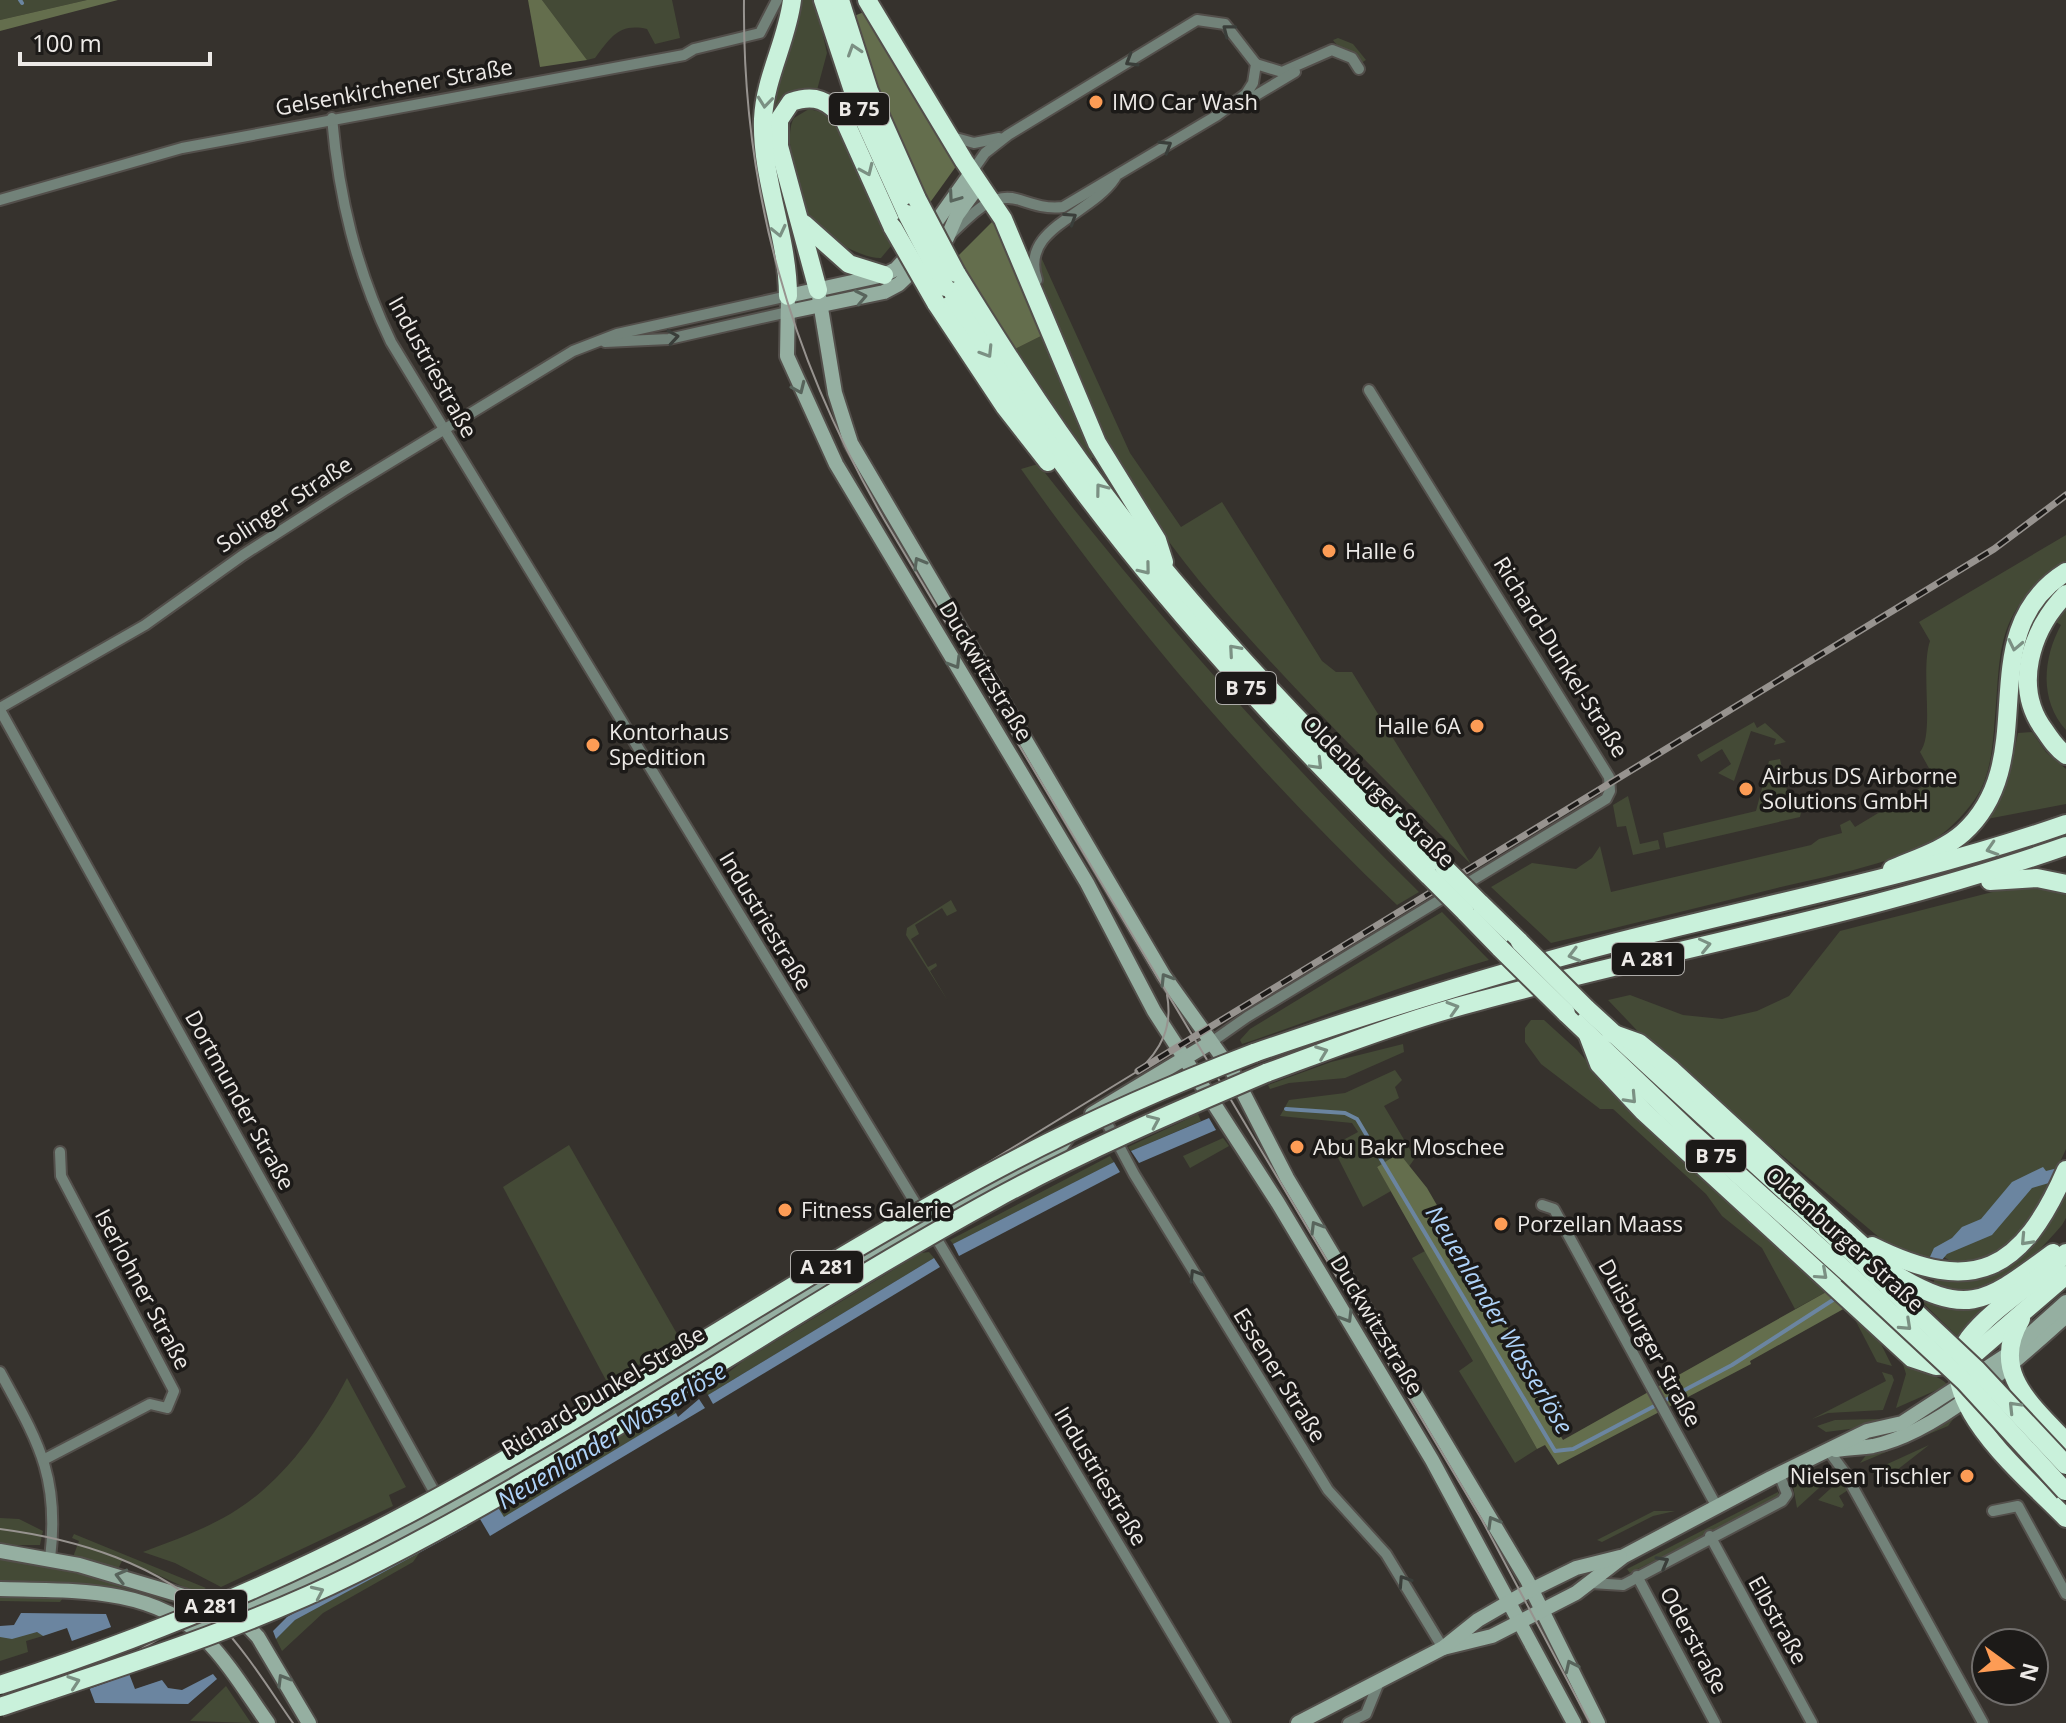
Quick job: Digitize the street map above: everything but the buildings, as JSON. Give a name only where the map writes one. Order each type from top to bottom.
[{"type":"highway","points":[[788,304],[788,270],[771,194],[763,119],[766,88],[792,0]]},
{"type":"highway","name":"Oldenburger Straße","points":[[823,0],[858,106],[912,207]]},
{"type":"highway","name":"Oldenburger Straße","points":[[840,0],[869,91],[912,207],[945,288],[1005,407],[1046,460],[1079,486],[1185,618],[1255,698],[1437,872]]},
{"type":"highway","points":[[867,0],[1018,252],[1047,332],[1097,443],[1157,540],[1167,572]]},
{"type":"highway","points":[[820,298],[777,131],[779,120],[791,102],[815,97],[831,103],[844,119],[893,228],[945,288]]},
{"type":"highway","points":[[802,222],[849,264],[884,275]]},
{"type":"highway","name":"Oldenburger Straße","points":[[945,288],[1167,572],[1298,721],[1472,908],[1500,948],[1588,1035],[1976,1369],[2066,1465]]},
{"type":"highway","points":[[1840,891],[1944,846],[1962,834],[1978,815],[1994,789],[2004,759],[2009,728],[2009,681],[2022,619],[2037,596],[2066,572]]},
{"type":"highway","points":[[2066,594],[2040,626],[2028,676],[2030,699],[2039,723],[2066,755]]},
{"type":"highway","name":"A 281","points":[[0,1685],[160,1629],[402,1517],[546,1437],[986,1175],[1158,1093],[1254,1053],[1420,995],[1649,934],[1840,891],[1960,859],[2066,824]]},
{"type":"highway","name":"A 281","points":[[0,1707],[229,1630],[355,1574],[557,1463],[996,1199],[1112,1140],[1266,1073],[1379,1031],[1477,1001],[1918,893],[2066,846]]},
{"type":"highway","points":[[1918,893],[2006,878],[2037,878],[2066,884]]},
{"type":"highway","name":"Oldenburger Straße","points":[[1472,908],[1520,942],[1854,1266],[2066,1491]]},
{"type":"highway","points":[[1611,1033],[1639,1043],[1672,1070],[1891,1272],[1911,1284],[1940,1298],[1960,1301],[1992,1296],[2059,1253]]},
{"type":"highway","points":[[1588,1035],[1599,1064],[1643,1111],[1901,1349],[1922,1363],[1957,1367],[1973,1358],[2066,1275]]},
{"type":"highway","points":[[1853,1236],[1930,1269],[1972,1270],[2015,1251],[2039,1226],[2062,1178]]},
{"type":"highway","points":[[2066,1235],[2059,1253],[1967,1341],[1957,1367],[1961,1395],[2000,1449],[2066,1518]]},
{"type":"highway","points":[[2025,1312],[2013,1332],[2009,1360],[2031,1403],[2066,1442]]},
{"type":"main road","points":[[820,298],[884,292],[899,284],[947,238],[957,215],[980,186]]},
{"type":"main road","points":[[820,298],[896,269],[980,186]]},
{"type":"main road","name":"Solinger Straße","points":[[788,304],[820,298]]},
{"type":"main road","name":"Duckwitzstraße","points":[[820,298],[835,393],[851,443],[1164,976],[1232,1071],[1287,1178],[1532,1590],[1598,1723]]},
{"type":"main road","name":"Duckwitzstraße","points":[[788,304],[787,356],[836,464],[1087,883],[1154,1011],[1186,1056],[1424,1446],[1574,1723]]},
{"type":"main road","points":[[1186,1056],[1210,1043]]},
{"type":"main road","name":"Richard-Dunkel-Straße","points":[[192,1627],[331,1569],[444,1511],[928,1223],[1058,1150],[1074,1127],[1186,1056]]},
{"type":"main road","points":[[2009,1360],[2066,1302]]},
{"type":"main road","points":[[1443,1648],[1492,1636],[1591,1583],[1624,1556],[1779,1474],[1867,1431],[1902,1423],[1961,1395],[2066,1316]]},
{"type":"main road","points":[[0,1551],[134,1579],[230,1611],[258,1637],[309,1723]]},
{"type":"main road","points":[[1298,1723],[1443,1648],[1478,1620],[1510,1601],[1576,1568],[1624,1556]]},
{"type":"main road","points":[[0,1589],[124,1597],[164,1610],[192,1627],[215,1651],[268,1723]]},
{"type":"street","name":"Gelsenkirchener Straße","points":[[0,200],[182,148],[684,55],[694,49],[760,33],[777,0]]},
{"type":"street","points":[[1256,64],[1253,83],[1246,94],[1216,116],[1063,207],[1052,209],[980,186],[985,153],[1008,135],[1197,20],[1225,24],[1236,33],[1256,64],[1282,72],[1332,50],[1352,58],[1359,69]]},
{"type":"street","points":[[1216,116],[1231,110],[1305,62]]},
{"type":"street","name":"Industriestraße","points":[[332,118],[339,190],[358,264],[391,342],[928,1223],[1225,1723]]},
{"type":"street","points":[[948,136],[974,143],[1008,135]]},
{"type":"street","points":[[1047,332],[1048,310],[1032,263],[1041,237],[1083,210],[1108,189],[1116,177]]},
{"type":"street","name":"Solinger Straße","points":[[0,709],[145,625],[243,555],[573,351],[643,327],[788,304]]},
{"type":"street","name":"Solinger Straße","points":[[595,343],[669,339],[788,304]]},
{"type":"street","name":"Richard-Dunkel-Straße","points":[[1210,1043],[1606,799],[1610,791],[1609,777],[1369,390]]},
{"type":"street","name":"Dortmunder Straße","points":[[0,709],[444,1511]]},
{"type":"street","name":"Essener Straße","points":[[1099,1110],[1129,1167],[1328,1490],[1386,1554],[1443,1648]]},
{"type":"street","name":"Iserlohner Straße","points":[[45,1459],[150,1404],[167,1408],[174,1391],[61,1176],[60,1152]]},
{"type":"street","name":"Duisburger Straße","points":[[1542,1205],[1554,1209],[1717,1507]]},
{"type":"street","points":[[0,1372],[45,1459],[54,1516],[50,1559]]},
{"type":"street","points":[[1828,1450],[1845,1473],[1983,1723]]},
{"type":"street","points":[[1591,1583],[1623,1585],[1710,1536],[1782,1501],[1787,1494],[1779,1474]]},
{"type":"street","points":[[1993,1511],[2018,1506],[2066,1594]]},
{"type":"street","name":"Elbstraße","points":[[1710,1536],[1812,1723]]},
{"type":"street","name":"Oderstraße","points":[[1637,1576],[1715,1723]]},
{"type":"street","points":[[1348,1723],[1366,1714],[1379,1682]]},
{"type":"green space","points":[[0,0],[87,0],[0,20]]},
{"type":"green space","points":[[87,0],[118,0],[0,31],[0,20]]},
{"type":"green space","points":[[528,0],[542,0],[587,60],[540,67]]},
{"type":"green space","points":[[542,0],[672,0],[680,38],[655,44],[647,29],[629,28],[616,33],[595,58],[587,60]]},
{"type":"green space","points":[[799,0],[815,0],[827,53],[817,90],[786,97],[778,105],[774,118],[777,156],[805,258],[802,259],[774,162],[770,122],[773,89]]},
{"type":"green space","points":[[864,12],[957,165],[929,204],[888,111],[862,40],[854,16]]},
{"type":"green space","points":[[1338,38],[1353,44],[1366,60],[1361,63],[1339,46],[1333,40]]},
{"type":"green space","points":[[809,109],[829,114],[837,126],[891,246],[881,258],[853,251],[833,239],[816,226],[806,211],[797,185],[790,139],[794,118]]},
{"type":"green space","points":[[996,218],[1043,335],[1015,349],[957,257]]},
{"type":"green space","points":[[1041,257],[1130,453],[1181,527],[1222,502],[1322,661],[1336,672],[1352,672],[1471,864],[1284,676],[1219,604],[1164,535],[1131,485],[1105,435],[1051,309],[1042,283]]},
{"type":"green space","points":[[1043,335],[1070,404],[1096,455],[1091,459],[1015,349]]},
{"type":"green space","points":[[1038,464],[1221,684],[1419,892],[1397,905],[1246,750],[1107,585],[1021,469]]},
{"type":"green space","points":[[2066,535],[2066,562],[2024,598],[2012,616],[2005,635],[1991,753],[1981,789],[1955,822],[1929,843],[1852,870],[1551,943],[1491,887],[1532,863],[1576,869],[1592,858],[1600,846],[1611,892],[1811,845],[1819,839],[1842,833],[1840,825],[1850,820],[1855,827],[1935,779],[1920,752],[1926,731],[1926,668],[1930,641],[1919,622]]},
{"type":"green space","points":[[2066,605],[2066,730],[2051,706],[2047,679],[2050,651],[2061,625],[2053,620]]},
{"type":"green space","points":[[1754,722],[1757,728],[1765,723],[1786,742],[1774,745],[1776,739],[1751,731],[1734,781],[1718,773],[1731,764],[1722,749],[1701,762],[1697,755]]},
{"type":"green space","points":[[2032,732],[2046,752],[2066,769],[2066,804],[1987,819],[2009,777],[2018,733]]},
{"type":"green space","points":[[1780,759],[1788,795],[1781,797],[1783,810],[1802,807],[1800,817],[1666,848],[1663,833],[1756,811],[1769,761]]},
{"type":"green space","points":[[1628,796],[1640,844],[1658,840],[1660,849],[1633,855],[1626,826],[1617,827],[1613,805]]},
{"type":"green space","points":[[2008,888],[2047,888],[2066,894],[2066,1149],[2034,1218],[2005,1247],[1985,1257],[1954,1263],[1944,1257],[1941,1261],[1894,1250],[1649,1043],[1608,1000],[1630,995],[1683,1015],[1722,1019],[1757,1011],[1789,996],[1840,931]]},
{"type":"green space","points":[[951,900],[957,911],[947,916],[942,908],[915,925],[919,934],[911,939],[928,967],[936,963],[937,966],[930,971],[948,1001],[906,935],[907,928]]},
{"type":"green space","points":[[1442,912],[1489,960],[1242,1044],[1240,1040],[1250,1029]]},
{"type":"green space","points":[[1531,1020],[1544,1020],[1577,1050],[1619,1098],[1828,1291],[1795,1309],[1762,1248],[1722,1216],[1706,1194],[1613,1109],[1600,1109],[1541,1064],[1525,1042],[1525,1028]]},
{"type":"green space","points":[[1403,1044],[1404,1052],[1345,1078],[1289,1083],[1270,1089],[1268,1085],[1331,1062]]},
{"type":"green space","points":[[1395,1070],[1402,1080],[1395,1087],[1399,1098],[1384,1106],[1415,1158],[1408,1168],[1399,1153],[1377,1167],[1391,1191],[1363,1207],[1332,1146],[1358,1132],[1352,1123],[1280,1116],[1289,1100],[1345,1093]]},
{"type":"green space","points":[[1198,1114],[1201,1121],[1131,1151],[1128,1147]]},
{"type":"green space","points":[[1223,1138],[1229,1146],[1190,1168],[1183,1156]]},
{"type":"green space","points":[[569,1145],[680,1339],[608,1384],[503,1187]]},
{"type":"green space","points":[[1399,1153],[1427,1188],[1537,1378],[1530,1383],[1563,1440],[1828,1291],[1847,1307],[1750,1361],[1751,1364],[1558,1465],[1545,1445],[1537,1449],[1377,1167]]},
{"type":"green space","points":[[1110,1156],[1114,1162],[953,1244],[950,1240]]},
{"type":"green space","points":[[2066,1188],[2066,1218],[2062,1225],[2006,1278],[1964,1293],[1932,1287],[1935,1277],[2016,1254],[2040,1232]]},
{"type":"green space","points":[[1425,1251],[1537,1449],[1515,1463],[1459,1371],[1473,1361],[1412,1258]]},
{"type":"green space","points":[[929,1252],[934,1258],[708,1395],[705,1391],[743,1361],[921,1253]]},
{"type":"green space","points":[[1922,1297],[1998,1297],[1959,1338],[1920,1300]]},
{"type":"green space","points":[[1850,1310],[1877,1336],[1892,1366],[1877,1362]]},
{"type":"green space","points":[[1902,1361],[1948,1385],[1896,1408],[1906,1374]]},
{"type":"green space","points":[[1882,1372],[1892,1375],[1894,1380],[1883,1410],[1828,1413],[1812,1419],[1886,1381]]},
{"type":"green space","points":[[347,1378],[406,1487],[389,1495],[393,1506],[221,1587],[175,1563],[143,1552],[215,1522],[255,1497],[301,1450]]},
{"type":"green space","points":[[670,1405],[676,1413],[504,1518],[498,1508]]},
{"type":"green space","points":[[1952,1413],[1954,1418],[1948,1426],[1860,1463],[1867,1454]]},
{"type":"green space","points":[[1879,1419],[1873,1426],[1826,1432],[1817,1426],[1835,1420]]},
{"type":"green space","points":[[1929,1445],[1888,1477],[1880,1488],[1872,1471]]},
{"type":"green space","points":[[1827,1472],[1831,1477],[1797,1508],[1793,1486]]},
{"type":"green space","points":[[1841,1479],[1848,1490],[1839,1496],[1844,1505],[1842,1508],[1818,1500]]},
{"type":"green space","points":[[1778,1492],[1780,1497],[1630,1573],[1627,1569]]},
{"type":"green space","points":[[1654,1511],[1675,1511],[1653,1516],[1602,1542],[1597,1540]]},
{"type":"green space","points":[[0,1518],[19,1519],[43,1531],[40,1545],[0,1545]]},
{"type":"green space","points":[[74,1534],[206,1588],[197,1593],[123,1559],[118,1569],[73,1557],[79,1541],[72,1538]]},
{"type":"green space","points":[[420,1552],[413,1562],[323,1613],[282,1651],[276,1639],[295,1620]]},
{"type":"green space","points":[[0,1558],[97,1577],[172,1599],[170,1602],[112,1587],[0,1583]]},
{"type":"green space","points":[[0,1596],[63,1598],[60,1602],[0,1601]]},
{"type":"green space","points":[[37,1632],[43,1636],[26,1641],[28,1652],[0,1661],[0,1637]]},
{"type":"green space","points":[[226,1686],[251,1723],[190,1721]]},
{"type":"water","points":[[1209,1118],[1216,1130],[1139,1163],[1131,1151]]},
{"type":"water","points":[[1114,1162],[1120,1172],[959,1256],[953,1244]]},
{"type":"water","points":[[2066,1166],[2066,1178],[2032,1188],[1992,1235],[1947,1254],[1941,1261],[1929,1259],[1934,1248],[1952,1238],[1962,1227],[1981,1219],[2012,1182],[2043,1167],[2046,1171]]},
{"type":"water","points":[[934,1258],[940,1267],[713,1404],[708,1395]]},
{"type":"water","points":[[699,1399],[705,1408],[490,1536],[480,1519],[476,1521],[472,1513],[494,1501],[504,1517],[676,1413],[678,1417]]},
{"type":"water","points":[[463,1519],[467,1527],[295,1620],[276,1639],[273,1631],[287,1617]]},
{"type":"water","points":[[21,1613],[106,1614],[135,1689],[162,1680],[168,1688],[182,1690],[213,1674],[217,1679],[188,1704],[95,1703],[67,1628],[43,1636],[37,1632],[12,1639],[0,1637],[0,1626],[14,1625]]},
{"type":"pier","points":[[114,1626],[133,1673],[86,1690],[69,1642]]},
{"type":"waterway","name":"Neuenlander Wasserlöse","points":[[1286,1109],[1345,1113],[1357,1119],[1555,1451],[1573,1449],[1732,1365],[1836,1298]]},
{"type":"tram line","points":[[744,0],[752,138],[778,270],[798,334],[852,459],[885,521],[1482,1520],[1590,1723]]},
{"type":"tram line","points":[[116,1663],[207,1612],[405,1519],[1138,1071],[1153,1055],[1167,1028],[1167,995]]},
{"type":"tram line","points":[[0,1529],[87,1547],[144,1569],[170,1584],[194,1600],[227,1632],[293,1723]]},
{"type":"railway","points":[[1138,1071],[1994,549],[2066,495]]},
{"type":"place","name":"IMO Car Wash","points":[[1096,102]]},
{"type":"place","name":"Halle 6","points":[[1329,551]]},
{"type":"place","name":"Halle 6A","points":[[1477,726]]},
{"type":"place","name":"Kontorhaus Spedition","points":[[593,745]]},
{"type":"place","name":"Airbus DS Airborne Solutions GmbH","points":[[1746,789]]},
{"type":"place","name":"Abu Bakr Moschee","points":[[1297,1147]]},
{"type":"place","name":"Fitness Galerie","points":[[785,1210]]},
{"type":"place","name":"Porzellan Maass","points":[[1501,1224]]},
{"type":"place","name":"Nielsen Tischler","points":[[1967,1476]]}]
